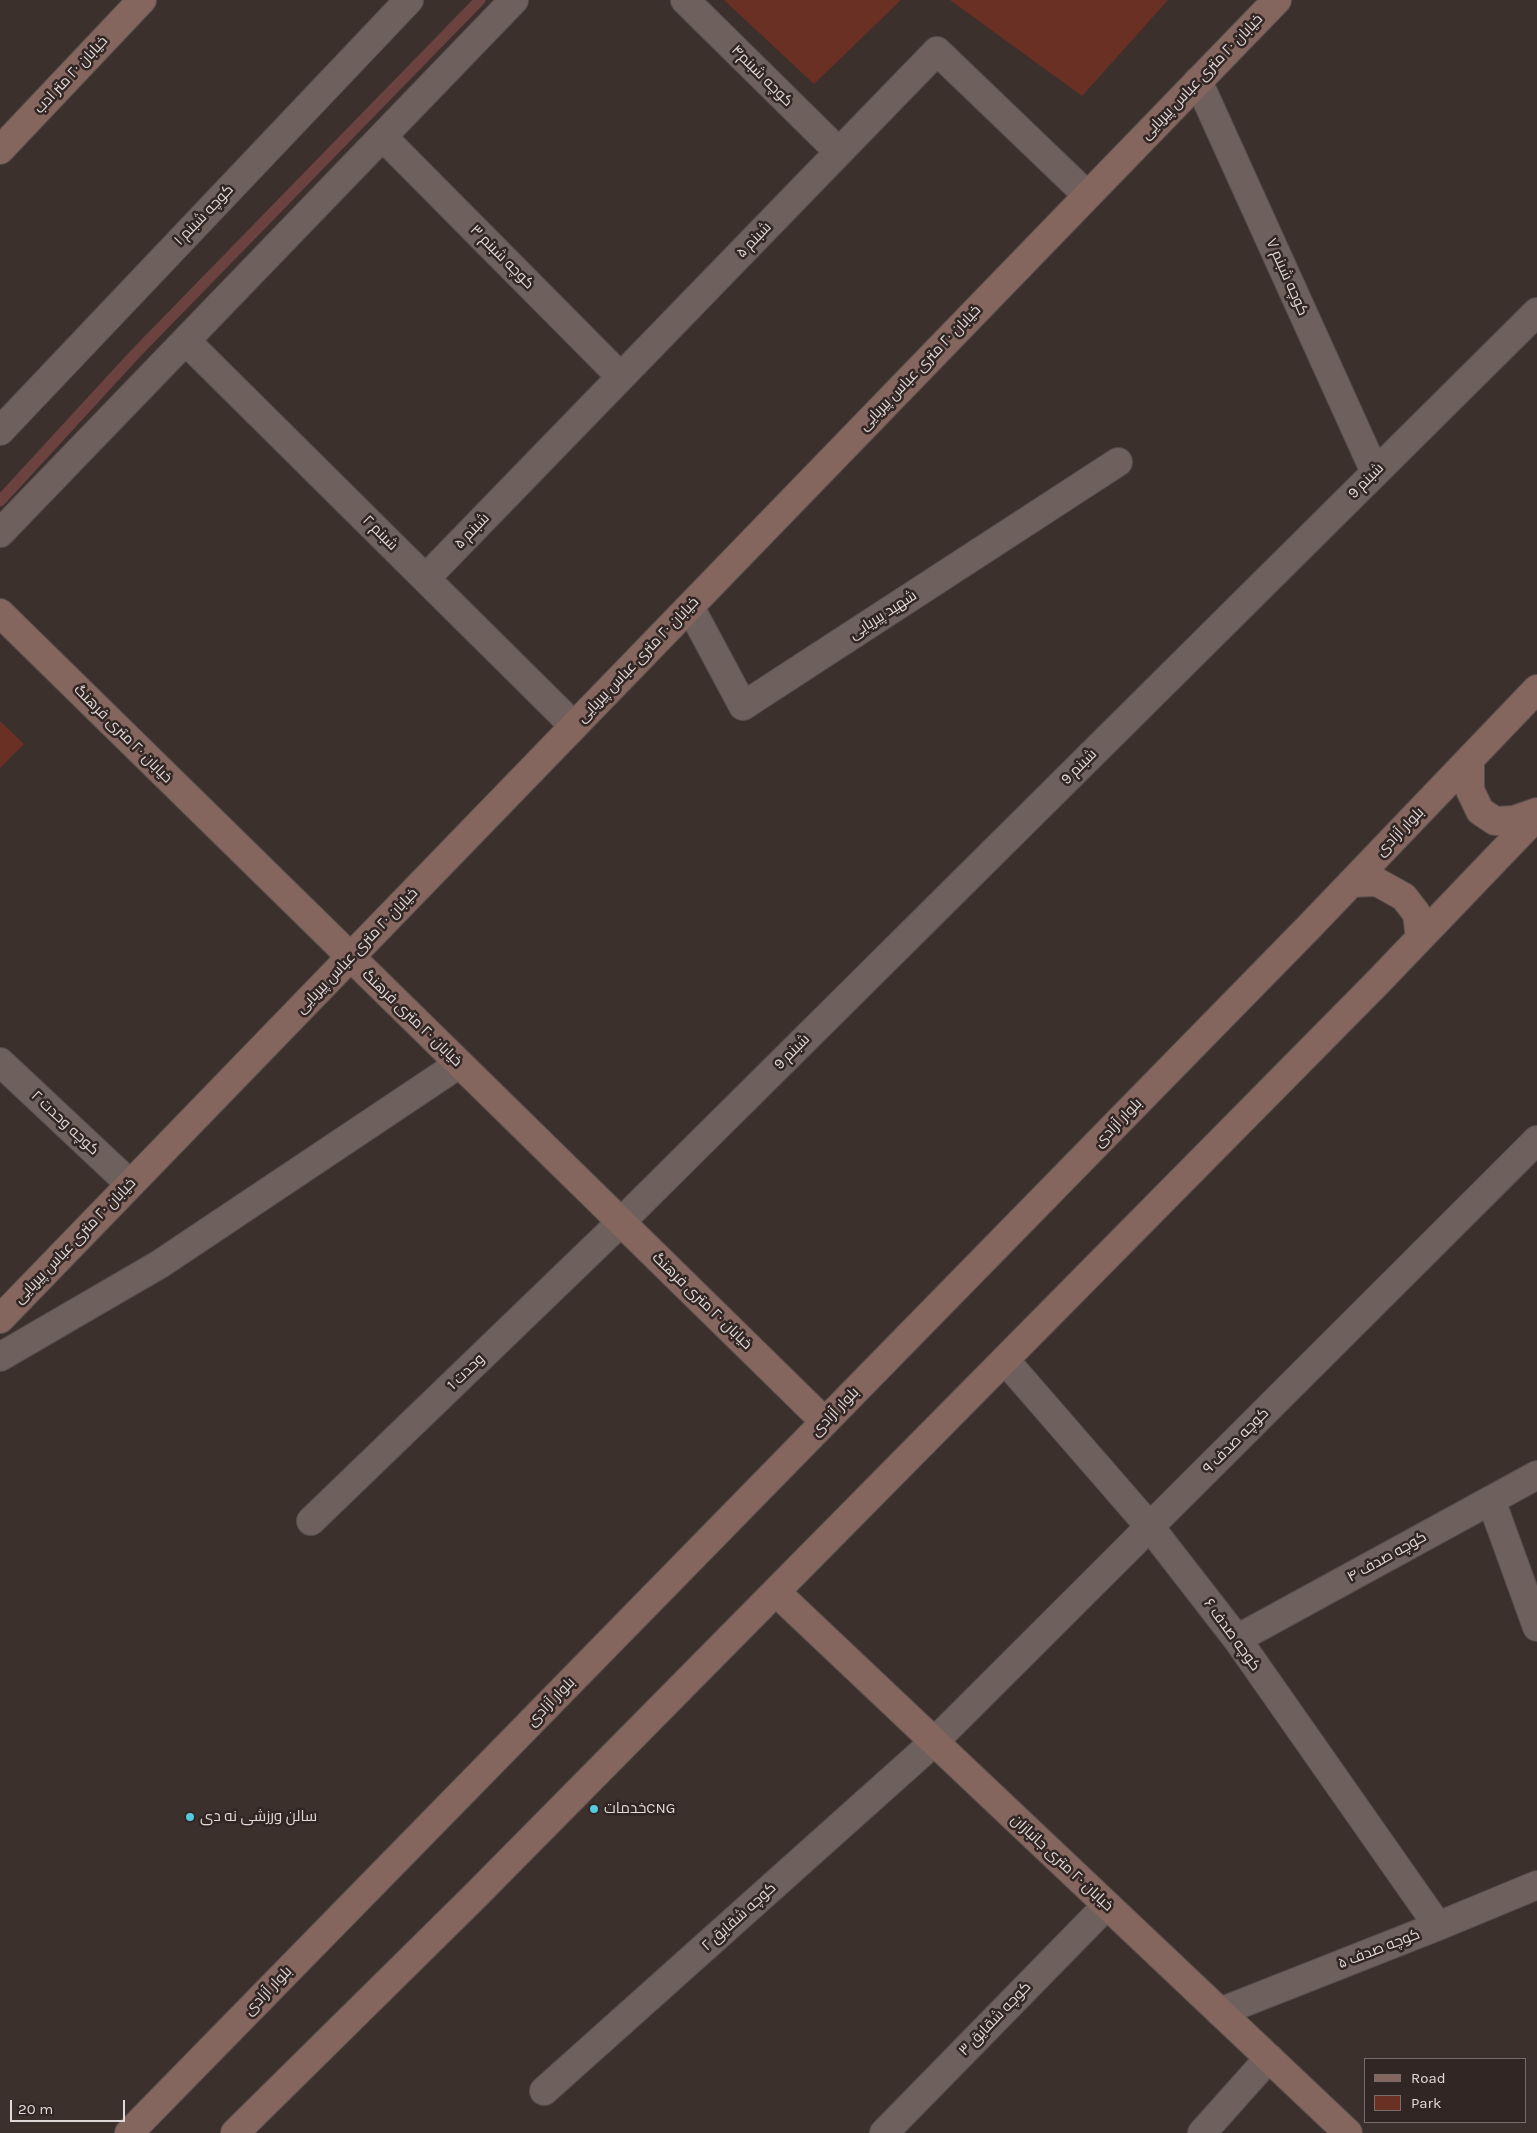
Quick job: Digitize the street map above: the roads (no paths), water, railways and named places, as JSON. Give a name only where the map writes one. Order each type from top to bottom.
[{"type":"main road","name":"خیابان ۲۰ متر ادب","points":[[0,150],[142,0]]},
{"type":"main road","name":"خیابان ۲۰ متری عباس پیریایی","points":[[0,1319],[1276,0]]},
{"type":"main road","name":"خیابان ۲۰ متری فرهنگ","points":[[0,613],[825,1422]]},
{"type":"main road","name":"بلوار آزادی","points":[[129,2133],[1351,883],[1537,689]]},
{"type":"main road","points":[[1470,759],[1470,790],[1480,811],[1495,820],[1514,820],[1537,814]]},
{"type":"main road","points":[[240,2131],[1005,1360],[1420,938],[1537,814]]},
{"type":"main road","points":[[1351,883],[1377,882],[1404,897],[1417,914],[1420,938]]},
{"type":"main road","name":"خیابان ۲۰ متری جانبازان","points":[[776,1592],[1348,2133]]},
{"type":"street","name":"کوچه شبنم ۱","points":[[0,431],[409,0]]},
{"type":"street","points":[[0,533],[514,0]]},
{"type":"street","name":"کوچه شبنم۴","points":[[685,0],[839,152]]},
{"type":"street","name":"شبنم ۵","points":[[426,578],[937,52],[1087,195]]},
{"type":"street","name":"کوچه شبنم ۷","points":[[1198,81],[1375,472]]},
{"type":"street","name":"کوچه شبنم ۳","points":[[383,136],[621,377]]},
{"type":"street","name":"شبنم 9","points":[[621,1222],[1537,312]]},
{"type":"street","name":"شبنم ۲","points":[[186,341],[574,726]]},
{"type":"street","name":"شهید پیریایی","points":[[690,606],[742,706],[1118,462]]},
{"type":"street","name":"کوچه وحدت ۲","points":[[0,1062],[130,1184]]},
{"type":"street","points":[[0,1357],[160,1264],[459,1064]]},
{"type":"street","name":"کوچه صدف ۹","points":[[934,1742],[1537,1140]]},
{"type":"street","name":"وحدت 1","points":[[310,1521],[621,1222]]},
{"type":"street","name":"کوچه صدف ۶","points":[[1005,1360],[1150,1527],[1237,1639],[1438,1926]]},
{"type":"street","name":"کوچه صدف ۴","points":[[1237,1639],[1537,1475]]},
{"type":"street","points":[[1491,1500],[1537,1627]]},
{"type":"street","name":"کوچه شقایق ۲","points":[[544,2091],[934,1742]]},
{"type":"street","name":"کوچه صدف ۵","points":[[1220,2012],[1537,1885]]},
{"type":"street","name":"کوچه شقایق ۳","points":[[884,2133],[1107,1905]]},
{"type":"street","points":[[1202,2133],[1269,2058]]},
{"type":"waterway","points":[[0,501],[136,353],[480,0]]},
{"type":"place","name":"خدماتCNG","points":[[594,1809]]},
{"type":"place","name":"سالن ورزشی نه دی","points":[[190,1817]]}]
